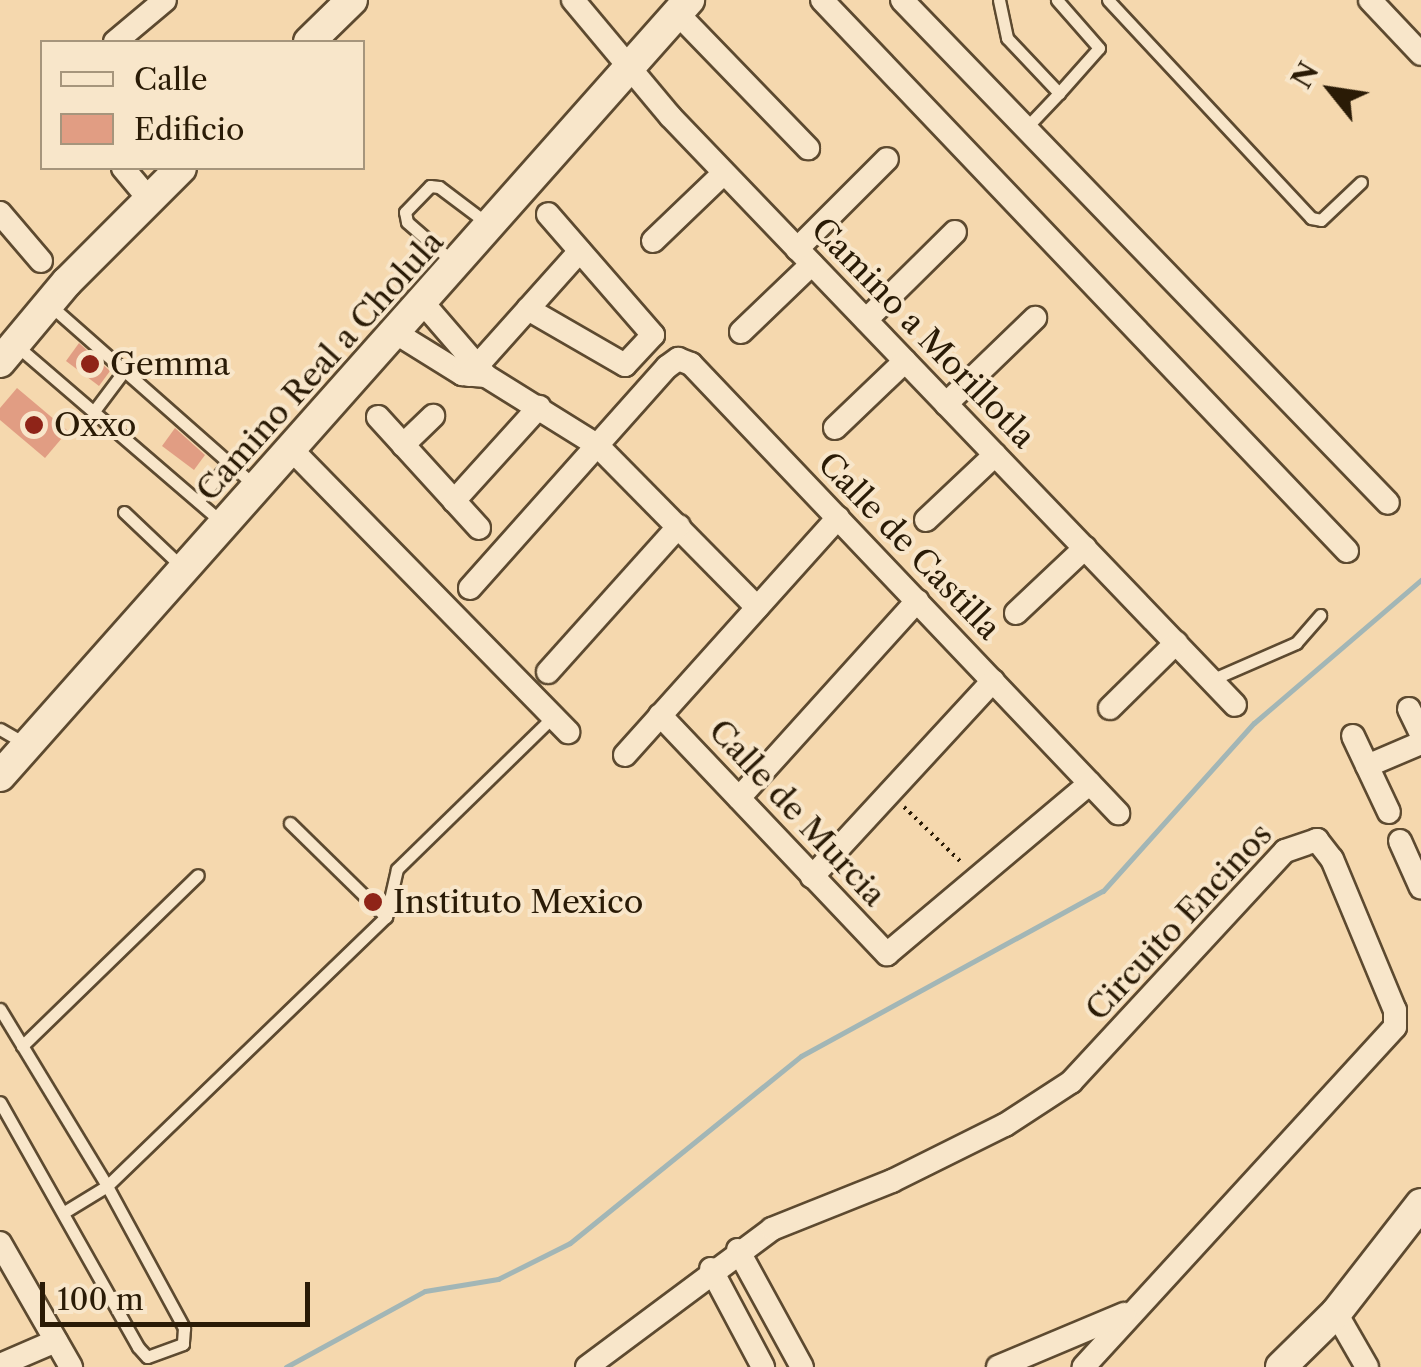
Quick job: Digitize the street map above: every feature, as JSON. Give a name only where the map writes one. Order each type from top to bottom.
[{"type":"main road","points":[[311,40],[352,0]]},
{"type":"main road","name":"Camino Real a Cholula","points":[[0,776],[634,65],[676,4]]},
{"type":"main road","points":[[7,353],[48,303],[179,170]]},
{"type":"main road","points":[[1280,1367],[1336,1313],[1421,1204]]},
{"type":"street","name":"Camino a Morillotla","points":[[573,0],[634,65],[670,116],[1235,705]]},
{"type":"street","points":[[822,0],[1347,551]]},
{"type":"street","points":[[902,0],[1388,503]]},
{"type":"street","points":[[1370,0],[1421,54]]},
{"type":"street","points":[[118,40],[154,4]]},
{"type":"street","points":[[676,4],[808,148]]},
{"type":"street","points":[[741,332],[887,159]]},
{"type":"street","points":[[125,170],[149,199]]},
{"type":"street","points":[[653,242],[724,173]]},
{"type":"street","points":[[0,213],[41,261]]},
{"type":"street","points":[[528,310],[616,362],[624,364],[648,343],[649,328],[548,214]]},
{"type":"street","points":[[866,320],[955,232]]},
{"type":"street","points":[[478,372],[580,251]]},
{"type":"street","points":[[423,303],[454,355]]},
{"type":"street","points":[[946,404],[1036,318]]},
{"type":"street","points":[[396,334],[454,355],[597,445],[757,608]]},
{"type":"street","name":"Calle de Castilla","points":[[597,445],[678,359],[692,364],[1118,812]]},
{"type":"street","points":[[835,428],[906,361]]},
{"type":"street","points":[[454,501],[538,407]]},
{"type":"street","points":[[404,445],[433,416]]},
{"type":"street","points":[[378,417],[479,528]]},
{"type":"street","points":[[470,588],[597,445]]},
{"type":"street","points":[[292,450],[560,724]]},
{"type":"street","points":[[926,520],[995,455]]},
{"type":"street","points":[[624,755],[838,518]]},
{"type":"street","points":[[548,672],[679,526]]},
{"type":"street","points":[[1016,612],[1085,548]]},
{"type":"street","points":[[739,798],[917,601]]},
{"type":"street","points":[[1110,708],[1176,643]]},
{"type":"street","points":[[812,877],[994,682]]},
{"type":"street","points":[[1410,709],[1421,734]]},
{"type":"street","name":"Calle de Murcia","points":[[660,716],[887,954],[979,879]]},
{"type":"street","points":[[1354,736],[1389,812]]},
{"type":"street","points":[[1367,766],[1421,743]]},
{"type":"street","points":[[979,879],[1090,783]]},
{"type":"street","name":"Circuito Encinos","points":[[587,1367],[738,1250],[1005,1125],[1071,1082],[1284,851],[1317,840],[1353,909],[1395,1010],[1395,1027],[1129,1312],[1083,1367]]},
{"type":"street","points":[[1400,841],[1421,888]]},
{"type":"street","points":[[0,1243],[70,1367]]},
{"type":"street","points":[[738,1250],[802,1367]]},
{"type":"street","points":[[711,1269],[763,1367]]},
{"type":"street","name":"Circuito Encinos","points":[[998,1367],[1129,1312]]},
{"type":"street","points":[[1336,1313],[1367,1367]]},
{"type":"street","points":[[0,1364],[56,1341]]},
{"type":"lane","points":[[1000,0],[1008,38],[1059,93]]},
{"type":"lane","points":[[1025,129],[1098,48],[1057,0]]},
{"type":"lane","points":[[1108,0],[1311,218],[1321,220],[1361,182]]},
{"type":"lane","points":[[456,265],[407,222],[405,212],[430,186],[440,187],[491,226]]},
{"type":"lane","points":[[48,303],[258,488]]},
{"type":"lane","points":[[7,353],[94,411],[225,524]]},
{"type":"lane","points":[[94,411],[124,371]]},
{"type":"lane","points":[[198,502],[229,463]]},
{"type":"lane","points":[[124,512],[184,570]]},
{"type":"lane","points":[[1211,680],[1296,643],[1320,615]]},
{"type":"lane","points":[[66,1211],[107,1186],[386,918],[397,869],[560,724]]},
{"type":"lane","points":[[0,728],[28,745]]},
{"type":"lane","points":[[290,823],[386,918]]},
{"type":"lane","points":[[22,1046],[198,875]]},
{"type":"lane","points":[[0,1009],[107,1186],[184,1328],[184,1344],[147,1357],[0,1102]]},
{"type":"path","points":[[890,793],[979,879]]},
{"type":"building","name":"Gemma","points":[[79,343],[110,371],[99,386],[66,361]]},
{"type":"building","name":"Oxxo","points":[[17,388],[68,431],[45,458],[0,420],[0,408]]},
{"type":"building","name":"Gemma","points":[[175,428],[205,455],[194,470],[162,446]]},
{"type":"waterway","points":[[286,1367],[425,1291],[498,1279],[570,1243],[801,1056],[1103,891],[1254,723],[1421,580]]},
{"type":"place","name":"Gemma","points":[[90,364]]},
{"type":"place","name":"Oxxo","points":[[34,425]]},
{"type":"place","name":"Instituto Mexico","points":[[373,902]]}]
